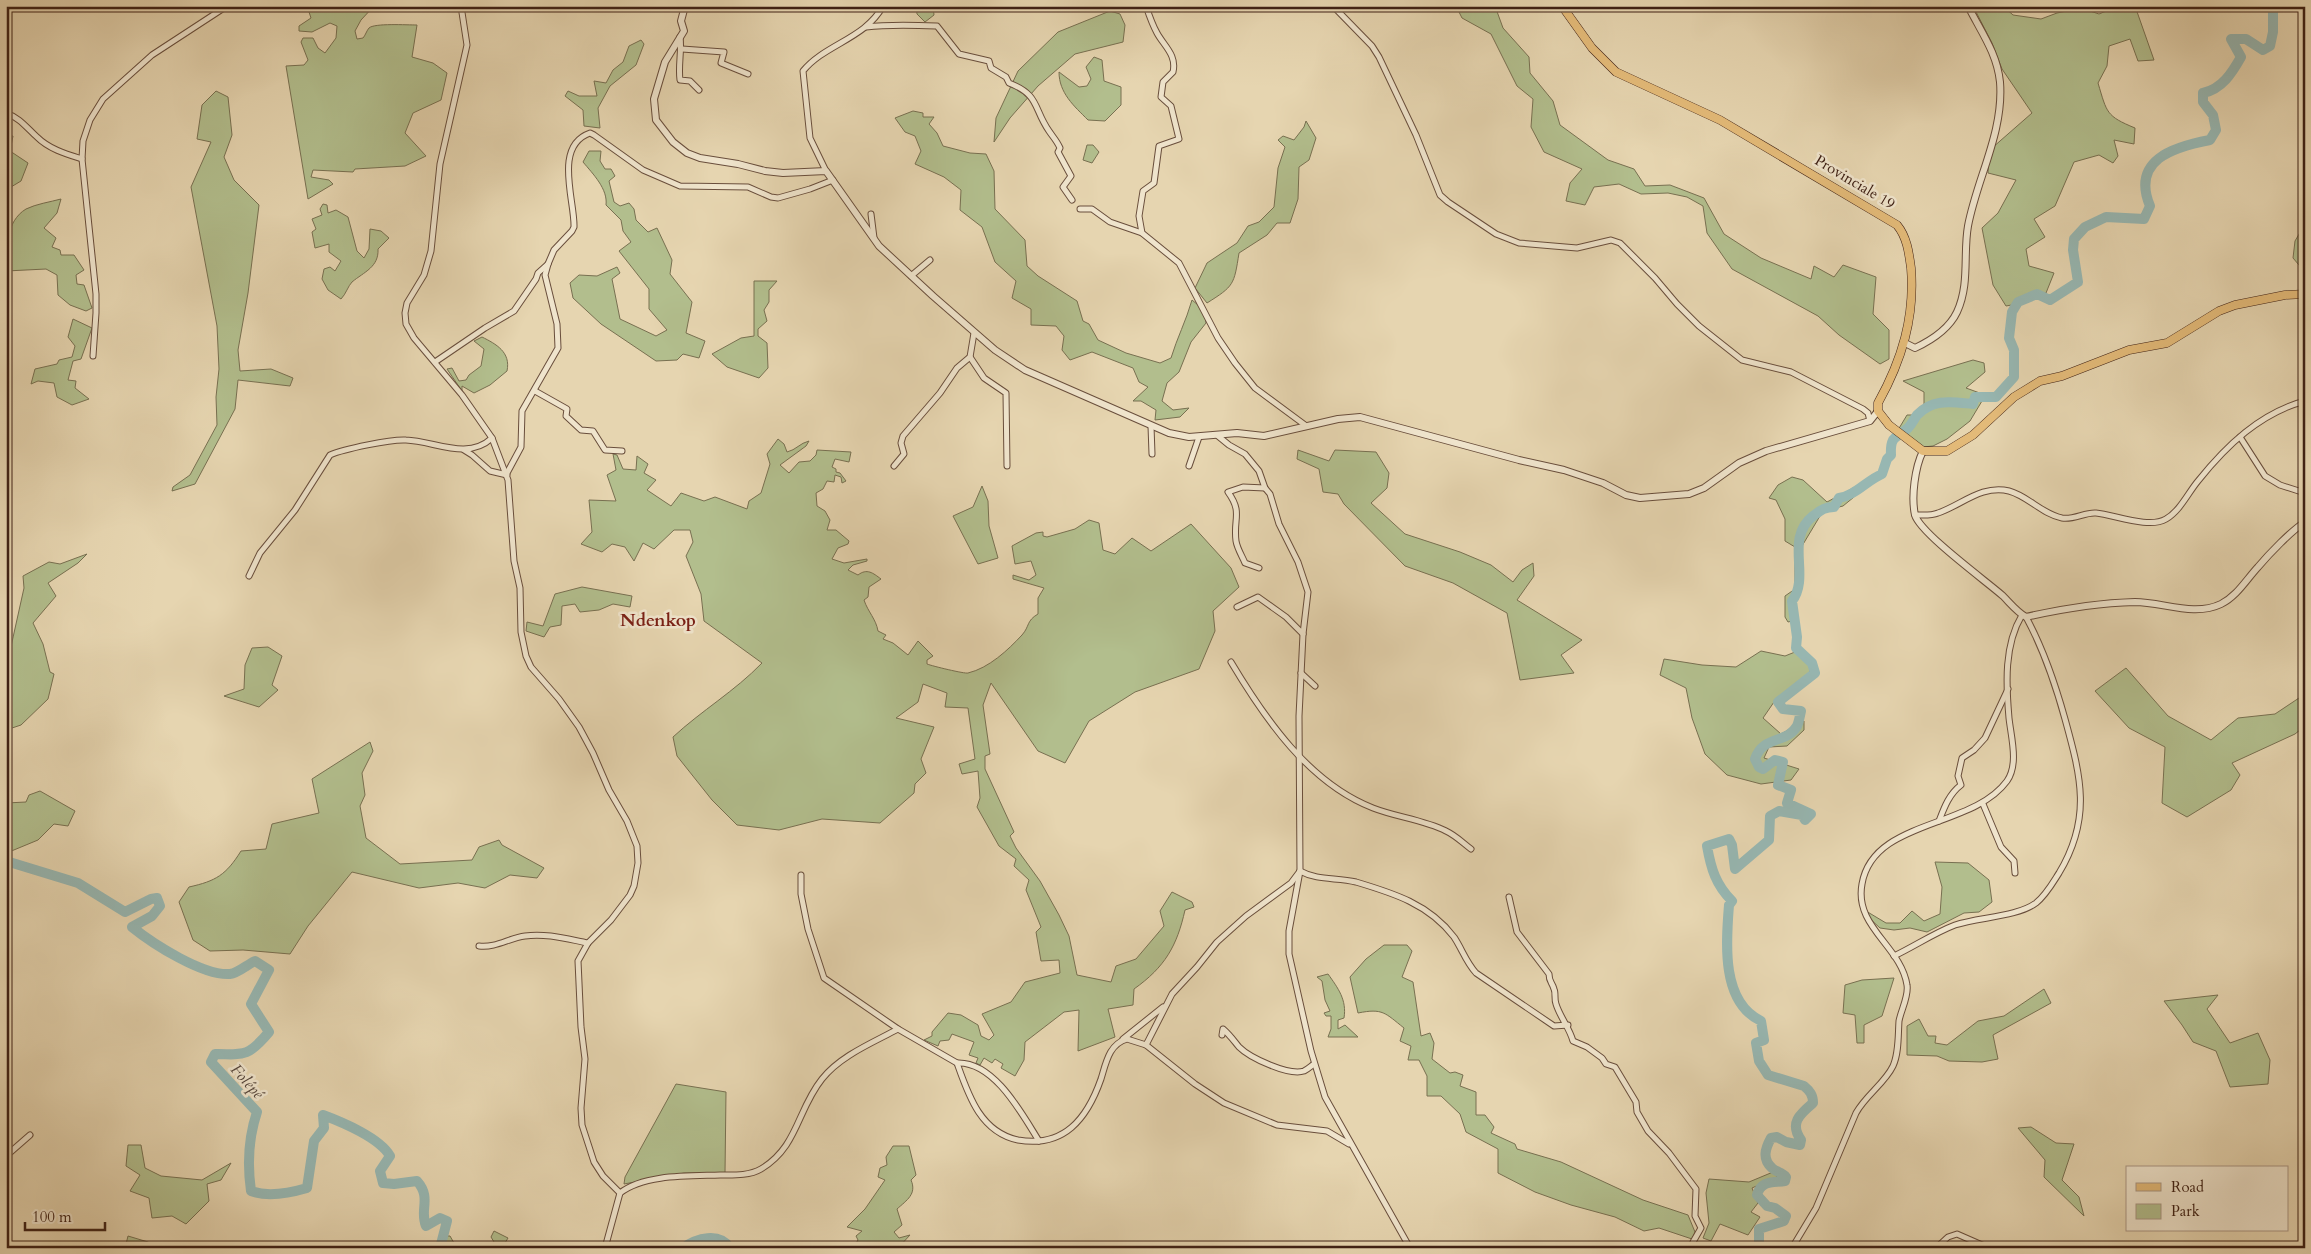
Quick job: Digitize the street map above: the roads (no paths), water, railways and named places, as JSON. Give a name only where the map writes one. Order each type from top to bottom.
[{"type":"main road","name":"Provinciale 19","points":[[1562,6],[1592,48],[1616,72],[1720,120],[1897,224],[1903,232],[1908,247],[1911,277],[1911,309],[1905,343],[1878,403],[1878,412]]},
{"type":"main road","points":[[1878,412],[1889,425],[1923,451],[1947,451],[1974,435],[2014,397],[2040,381],[2062,376],[2129,350],[2167,343],[2219,312],[2235,305],[2285,295],[2305,294]]},
{"type":"street","points":[[93,356],[96,313],[82,159],[86,130],[95,110],[103,99],[152,55],[227,6]]},
{"type":"street","points":[[461,6],[467,45],[440,164],[431,251],[424,275],[408,303],[405,313],[408,329],[486,426],[492,438],[507,474],[514,561],[520,588],[521,632],[526,656],[531,667],[559,699],[588,744],[609,790],[627,821],[639,854],[634,886],[630,895],[611,920],[588,943],[578,961],[581,1027],[585,1059],[582,1120],[592,1158],[603,1176],[620,1192]]},
{"type":"street","points":[[685,6],[681,22],[684,31],[666,62],[656,88],[653,106],[656,120],[663,131],[680,148],[700,158],[773,172],[826,171]]},
{"type":"street","points":[[883,6],[879,14],[866,27],[816,59],[803,72],[810,138],[826,171],[874,239],[911,276],[974,333],[1025,370],[1089,396],[1151,426],[1177,436],[1199,437],[1237,433],[1264,436],[1351,417],[1369,418],[1453,442],[1564,470],[1603,484],[1626,495],[1655,498],[1689,494],[1710,484],[1739,463],[1766,451],[1870,421],[1878,412]]},
{"type":"street","points":[[1142,233],[1139,216],[1143,191],[1154,183],[1159,146],[1179,139],[1171,106],[1162,97],[1163,82],[1174,72],[1174,63],[1170,51],[1156,31],[1146,6]]},
{"type":"street","points":[[1333,6],[1372,46],[1379,57],[1443,198],[1496,234],[1519,243],[1577,248],[1611,240],[1620,243],[1699,326],[1742,360],[1791,372],[1857,405],[1866,411],[1870,421]]},
{"type":"street","points":[[1905,343],[1915,348],[1923,344],[1946,329],[1958,312],[1965,287],[1968,226],[1995,130],[2000,93],[1998,71],[1990,44],[1968,6]]},
{"type":"street","points":[[866,27],[893,23],[907,26],[937,26],[959,54],[989,61],[991,68],[1006,77],[1009,83],[1024,89],[1036,102],[1049,131],[1060,148],[1058,152],[1071,176],[1063,187],[1072,200]]},
{"type":"street","points":[[680,36],[682,49],[679,69],[680,80],[690,81],[695,89],[699,90]]},
{"type":"street","points":[[682,49],[724,52],[721,62],[748,74]]},
{"type":"street","points":[[6,113],[21,120],[37,137],[51,147],[82,159]]},
{"type":"street","points":[[507,474],[521,447],[522,411],[558,348],[557,324],[546,281],[548,264],[554,250],[574,227],[568,185],[568,165],[575,147],[587,134],[594,135],[642,170],[680,186],[748,187],[778,198],[810,190],[834,180]]},
{"type":"street","points":[[1080,209],[1092,209],[1110,222],[1142,233],[1178,263],[1218,338],[1235,363],[1255,388],[1304,426]]},
{"type":"street","points":[[870,214],[874,239]]},
{"type":"street","points":[[911,276],[930,260]]},
{"type":"street","points":[[435,362],[514,311],[536,280],[538,272],[548,264]]},
{"type":"street","points":[[894,466],[904,454],[901,443],[903,436],[970,356],[974,333]]},
{"type":"street","points":[[970,356],[984,378],[1006,393],[1007,466]]},
{"type":"street","points":[[535,391],[567,409],[566,416],[581,430],[594,431],[605,450],[622,451]]},
{"type":"street","points":[[1915,515],[1938,513],[1966,499],[1985,492],[2000,490],[2009,491],[2043,510],[2063,518],[2096,513],[2145,522],[2160,522],[2174,513],[2198,481],[2240,437],[2271,414],[2305,401]]},
{"type":"street","points":[[1151,426],[1152,454]]},
{"type":"street","points":[[1218,436],[1245,454],[1252,462],[1270,494],[1276,518],[1298,562],[1308,592],[1303,634],[1299,716],[1301,758],[1300,871],[1289,931],[1289,954],[1314,1064],[1325,1098],[1410,1248]]},
{"type":"street","points":[[1190,466],[1199,437]]},
{"type":"street","points":[[2240,437],[2265,476],[2280,485],[2305,493]]},
{"type":"street","points":[[463,450],[481,446],[492,438]]},
{"type":"street","points":[[249,576],[260,552],[295,510],[330,455],[403,440],[463,450],[472,455],[490,471],[507,474]]},
{"type":"street","points":[[1894,956],[1934,934],[1956,925],[2016,911],[2035,904],[2046,894],[2073,843],[2080,812],[2078,765],[2052,674],[2024,616],[1938,542],[1918,522],[1915,515],[1916,472],[1923,451]]},
{"type":"street","points":[[1259,568],[1245,563],[1236,543],[1235,521],[1238,513],[1235,503],[1228,492],[1243,487],[1265,488]]},
{"type":"street","points":[[1792,1248],[1816,1208],[1863,1100],[1885,1078],[1893,1066],[1900,1019],[1908,988],[1899,962],[1869,925],[1861,896],[1865,871],[1883,849],[1902,836],[1983,804],[1996,794],[2009,779],[2012,768],[2013,746],[2008,689],[2011,641],[2014,629],[2024,616],[2095,605],[2147,603],[2197,609],[2214,607],[2229,599],[2259,566],[2305,522]]},
{"type":"street","points":[[1237,607],[1258,597],[1286,617],[1303,634]]},
{"type":"street","points":[[1231,662],[1264,713],[1301,758],[1331,785],[1372,808],[1446,831],[1471,849]]},
{"type":"street","points":[[1301,673],[1315,686]]},
{"type":"street","points":[[1939,821],[1943,807],[1949,802],[1953,791],[1961,784],[1958,776],[1962,758],[1974,750],[1985,738],[2008,689]]},
{"type":"street","points":[[1983,804],[1998,841],[2014,861],[2015,873]]},
{"type":"street","points":[[1146,1045],[1165,1006],[1176,989],[1197,968],[1217,942],[1254,910],[1291,883],[1300,871]]},
{"type":"street","points":[[1300,871],[1313,877],[1349,880],[1406,898],[1451,934],[1468,964],[1476,973],[1554,1026],[1568,1025]]},
{"type":"street","points":[[801,875],[801,894],[808,929],[824,978],[898,1029],[958,1062],[966,1062],[980,1067],[1016,1104],[1039,1141]]},
{"type":"street","points":[[1509,898],[1518,932],[1549,974],[1549,982],[1555,989],[1555,1002],[1562,1018],[1568,1025],[1573,1040],[1587,1047],[1602,1058],[1606,1064],[1616,1067],[1636,1102],[1637,1112],[1648,1131],[1669,1153],[1696,1189],[1695,1216],[1700,1228],[1693,1242],[1693,1248]]},
{"type":"street","points":[[479,946],[490,947],[522,936],[541,935],[588,943]]},
{"type":"street","points":[[958,1062],[970,1099],[993,1129],[1011,1138],[1039,1141],[1058,1137],[1081,1117],[1094,1094],[1111,1050],[1165,1006]]},
{"type":"street","points":[[606,1248],[620,1192],[636,1184],[661,1179],[685,1176],[734,1175],[759,1170],[777,1157],[792,1139],[808,1101],[826,1074],[863,1048],[898,1029]]},
{"type":"street","points":[[1222,1035],[1223,1030],[1234,1038],[1238,1046],[1251,1056],[1288,1072],[1306,1070],[1314,1064]]},
{"type":"street","points":[[1121,1041],[1132,1040],[1146,1045],[1195,1084],[1224,1103],[1277,1125],[1327,1132],[1350,1144]]},
{"type":"street","points":[[6,1156],[30,1135]]},
{"type":"street","points":[[1936,1248],[1948,1237],[1956,1234],[1989,1248]]},
{"type":"waterway","points":[[1759,1248],[1759,1229],[1784,1221],[1786,1216],[1775,1208],[1767,1206],[1757,1195],[1764,1185],[1785,1181],[1786,1177],[1769,1165],[1765,1154],[1767,1146],[1771,1138],[1777,1137],[1786,1142],[1800,1145],[1801,1140],[1796,1124],[1800,1115],[1813,1103],[1813,1100],[1811,1093],[1804,1086],[1768,1075],[1759,1061],[1756,1043],[1764,1040],[1761,1021],[1748,1012],[1739,1000],[1729,970],[1727,936],[1729,905],[1732,901],[1726,895],[1715,876],[1707,846],[1729,839],[1732,845],[1735,869],[1769,840],[1770,816],[1779,811],[1802,815],[1805,820],[1811,814],[1787,803],[1791,790],[1778,785],[1783,762],[1775,760],[1763,769],[1759,767],[1755,759],[1764,746],[1793,732],[1799,721],[1801,711],[1783,709],[1778,702],[1815,673],[1812,663],[1796,648],[1797,637],[1792,601],[1797,591],[1799,580],[1800,535],[1805,525],[1813,516],[1820,511],[1834,507],[1839,498],[1851,494],[1882,474],[1887,459],[1891,455],[1893,441],[1911,425],[1917,415],[1923,410],[1943,402],[1973,404],[1975,397],[1996,397],[2014,377],[2014,350],[2009,338],[2012,312],[2018,302],[2037,294],[2050,300],[2078,282],[2073,250],[2074,239],[2085,227],[2106,217],[2144,219],[2150,206],[2146,190],[2146,177],[2151,167],[2159,158],[2170,152],[2210,140],[2216,130],[2213,115],[2203,102],[2203,93],[2221,84],[2241,57],[2231,39],[2246,39],[2263,50],[2270,46],[2273,32],[2273,6]]},
{"type":"waterway","name":"Folépé","points":[[6,861],[78,883],[125,912],[157,898],[160,906],[152,916],[132,927],[165,950],[206,970],[230,974],[255,961],[269,970],[251,1004],[269,1032],[251,1050],[240,1054],[215,1054],[211,1062],[257,1112],[249,1151],[251,1191],[264,1194],[279,1194],[307,1188],[314,1141],[324,1128],[323,1115],[360,1131],[385,1149],[390,1156],[380,1171],[383,1183],[394,1184],[417,1181],[424,1193],[424,1220],[426,1226],[440,1218],[447,1221],[440,1248]]},
{"type":"waterway","name":"Folépé","points":[[683,1248],[701,1239],[708,1238],[720,1240],[730,1248]]},
{"type":"district","name":"Ndenkop","points":[[658,620]]}]
